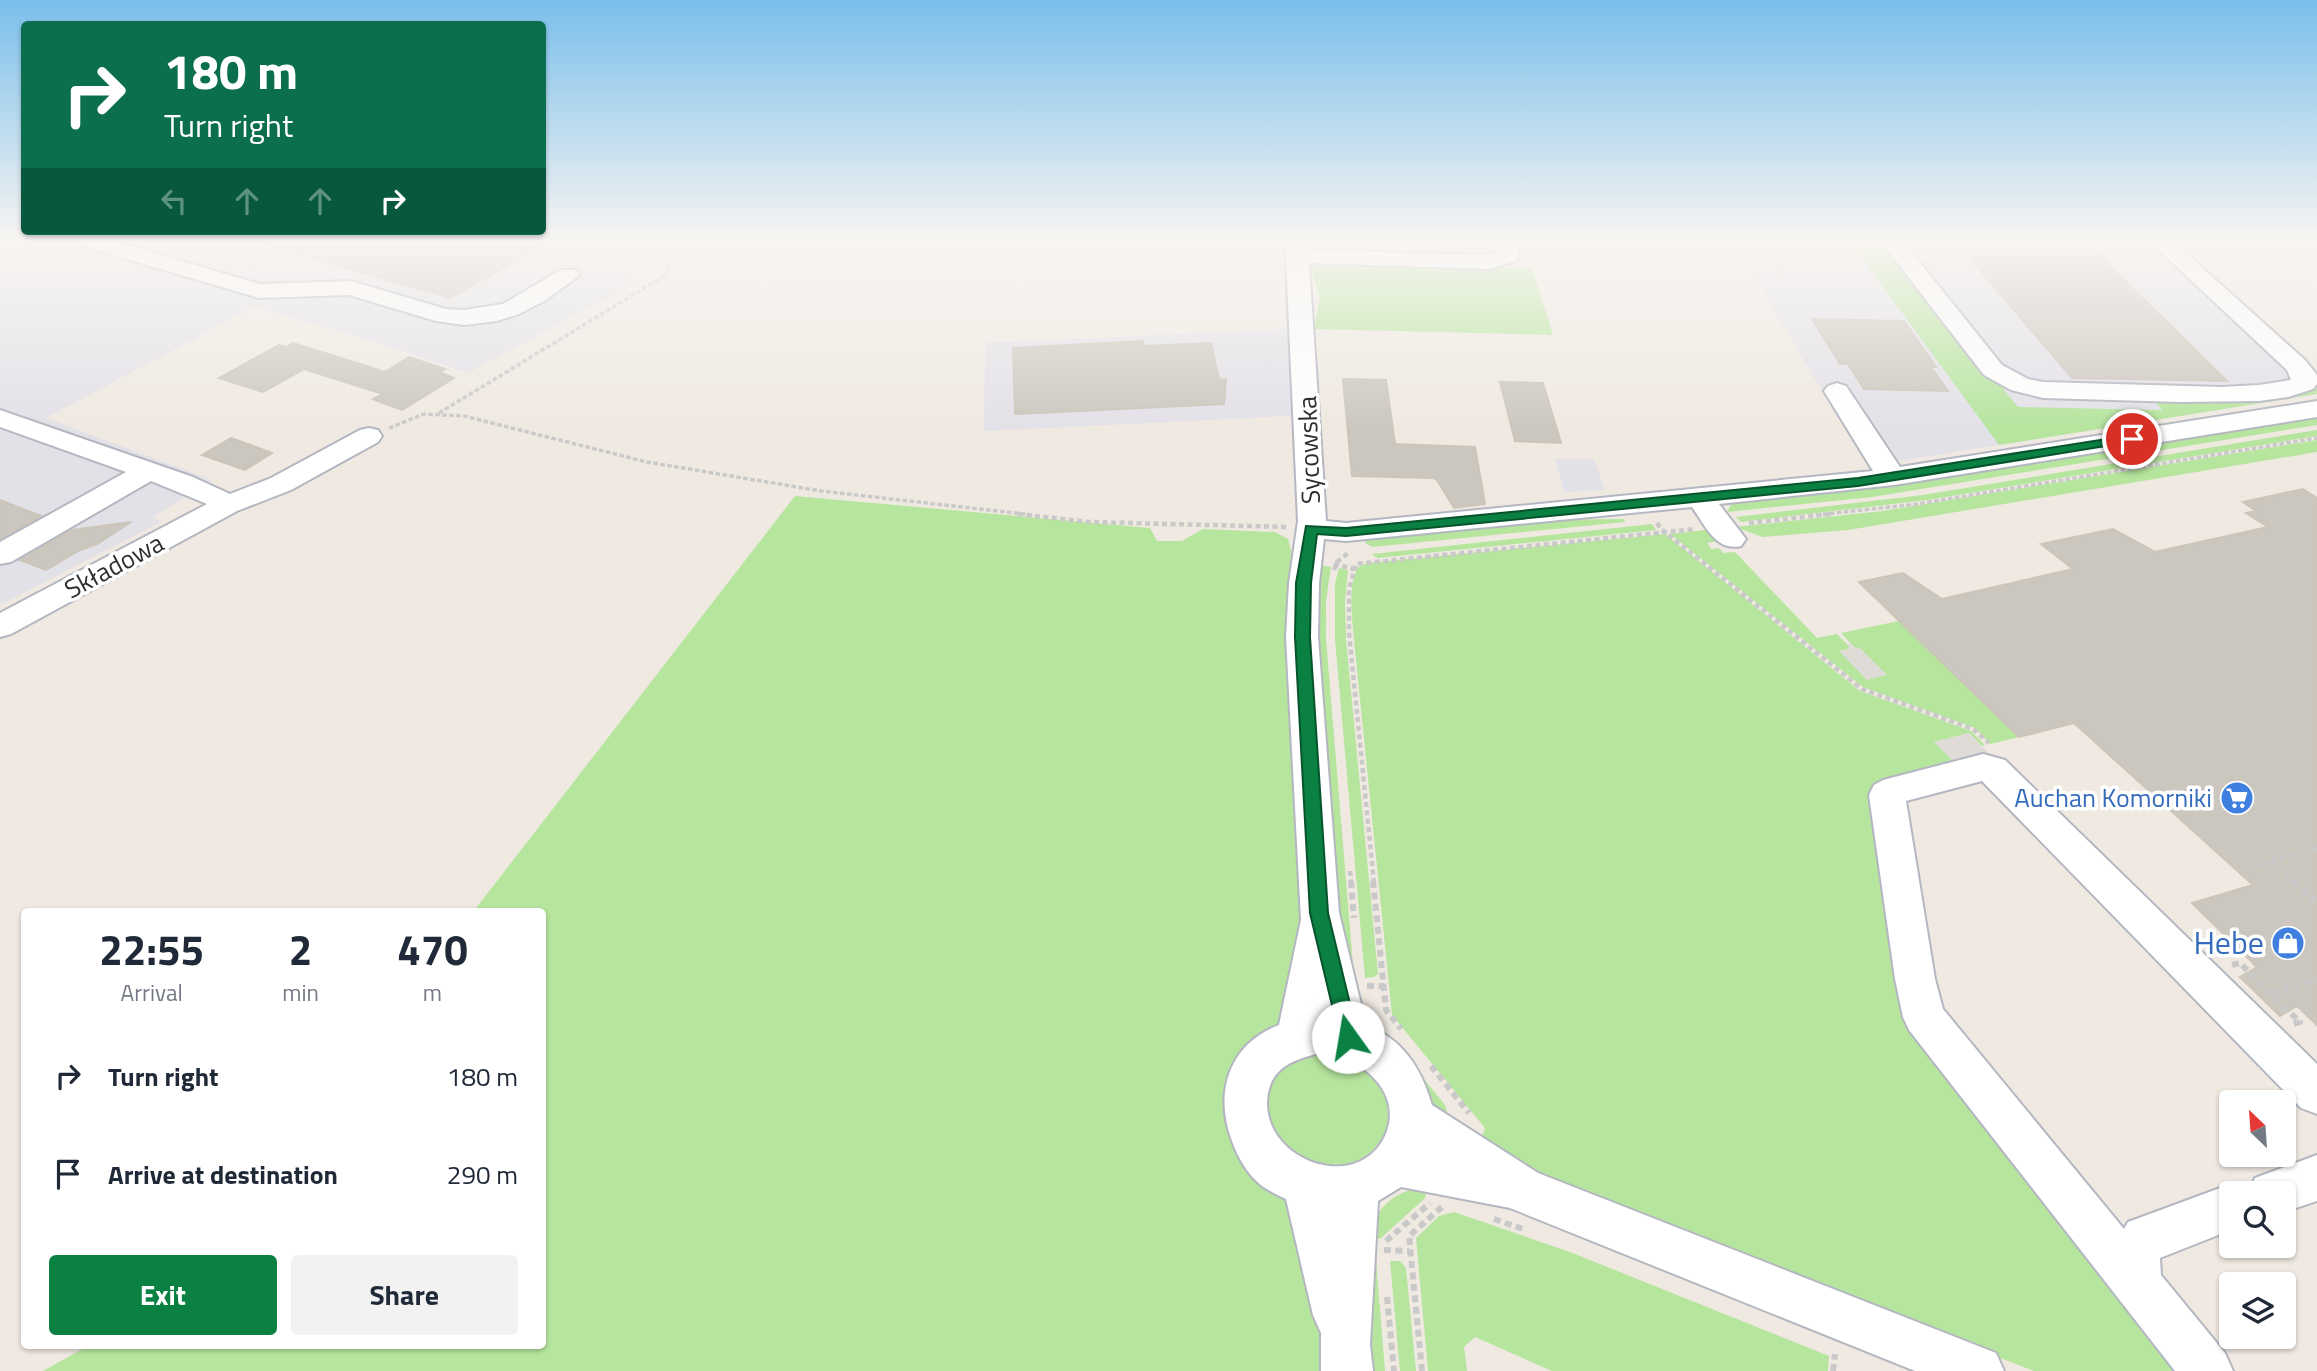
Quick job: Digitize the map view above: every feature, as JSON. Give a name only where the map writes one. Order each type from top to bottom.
[{"type":"street","points":[[401,303],[458,318],[512,311],[525,303]]},
{"type":"street","name":"Sycowska","points":[[1300,303],[1306,378],[1311,529],[1304,583],[1302,637],[1337,917],[1348,1037]]},
{"type":"street","points":[[1940,303],[1993,370],[2021,385],[2043,390],[2252,394],[2291,390],[2304,384],[2304,375],[2296,365],[2228,303]]},
{"type":"street","points":[[1837,391],[1882,464],[1894,477]]},
{"type":"street","points":[[1311,529],[1346,532],[1717,520],[1894,477],[2317,409]]},
{"type":"street","points":[[0,418],[205,492],[227,505],[281,484],[369,436]]},
{"type":"street","points":[[0,555],[148,471]]},
{"type":"street","name":"Składowa","points":[[0,626],[227,505]]},
{"type":"street","points":[[2207,1371],[1924,1017],[1915,979],[1887,795],[1896,790],[1983,767],[1994,771],[2317,1094]]},
{"type":"street","name":"Sycowska","points":[[1298,1035],[1337,917]]},
{"type":"street","points":[[1456,1168],[1412,1117],[1403,1083],[1393,1068],[1380,1054],[1348,1037],[1323,1032],[1298,1035],[1280,1042],[1259,1060],[1246,1086],[1246,1125],[1261,1153],[1286,1175],[1306,1185],[1331,1189],[1376,1175],[1456,1168],[1523,1189],[1961,1368]]},
{"type":"street","points":[[1346,1358],[1376,1175],[1404,1150],[1412,1117]]},
{"type":"street","points":[[2296,1185],[2317,1178]]},
{"type":"street","points":[[1306,1185],[1346,1358]]},
{"type":"street","points":[[2144,1292],[2137,1276],[2136,1256],[2145,1239],[2219,1211]]},
{"type":"path","points":[[437,414],[620,303]]},
{"type":"path","points":[[369,436],[424,414],[474,417],[647,462],[821,491],[1090,522],[1252,524],[1311,529]]},
{"type":"path","points":[[1402,1031],[1386,1010],[1349,633],[1350,593],[1356,565],[1367,561],[1717,520],[1917,503],[2317,438]]},
{"type":"path","points":[[1646,522],[1717,520]]},
{"type":"path","points":[[1332,580],[1337,562],[1354,551]]},
{"type":"path","points":[[2247,868],[2317,848]]},
{"type":"path","points":[[2271,861],[2317,902]]},
{"type":"path","points":[[1337,917],[1350,869]]},
{"type":"path","points":[[2255,977],[2287,1009]]},
{"type":"path","points":[[2271,993],[2317,979]]},
{"type":"path","points":[[1360,985],[1361,993]]},
{"type":"path","points":[[1383,1263],[1383,1244],[1430,1203],[1456,1168],[1477,1124],[1427,1062]]},
{"type":"path","points":[[1422,1371],[1409,1236],[1452,1195],[1456,1168]]},
{"type":"path","points":[[1386,1290],[1394,1371]]},
{"type":"path","points":[[1833,1371],[1835,1354]]},
{"type":"shaded area","points":[[0,303],[599,303],[468,373],[376,342],[254,307],[46,418],[212,480],[153,517],[161,522],[0,605]]},
{"type":"shaded area","points":[[1769,303],[2242,303],[2317,371],[2317,394],[1899,461],[1875,425],[1842,424]]},
{"type":"shaded area","points":[[1288,329],[1292,416],[984,431],[985,343]]},
{"type":"shaded area","points":[[1555,459],[1594,459],[1605,490],[1564,492]]},
{"type":"shaded area","points":[[1851,643],[1855,648],[1859,647],[1887,675],[1867,680],[1839,651],[1850,649],[1847,644]]},
{"type":"shaded area","points":[[1969,733],[1991,755],[1956,764],[1934,742]]},
{"type":"green space","points":[[1319,303],[1543,303],[1553,335],[1314,329]]},
{"type":"green space","points":[[1895,303],[1930,303],[1935,309],[1912,309],[1936,310],[1986,375],[2001,386],[2018,407],[2162,410],[2154,400],[2260,401],[2317,388],[2317,394],[1999,445]]},
{"type":"green space","points":[[2317,416],[2317,425],[1872,497],[1727,512],[1731,505],[1741,501],[1909,482]]},
{"type":"green space","points":[[2317,430],[2317,436],[1927,500],[1741,522],[1736,517],[1923,495]]},
{"type":"green space","points":[[2317,440],[2317,452],[1848,530],[1763,537],[1735,527],[1883,511]]},
{"type":"green space","points":[[795,496],[1150,528],[1157,541],[1182,541],[1203,529],[1275,532],[1288,539],[1291,551],[1289,614],[1301,930],[1295,1006],[1279,1023],[1245,1047],[1228,1079],[1270,1184],[1296,1212],[1312,1258],[1326,1371],[43,1371],[83,1349],[546,1349],[546,908],[476,908]]},
{"type":"green space","points":[[1624,519],[1625,522],[1373,547],[1366,544],[1364,538],[1546,520]]},
{"type":"green space","points":[[1652,524],[1656,530],[1377,558],[1372,554]]},
{"type":"green space","points":[[1713,529],[1719,541],[1707,543],[1711,549],[1719,548],[1723,553],[1735,552],[1817,638],[1837,634],[1851,648],[1840,651],[1855,648],[1841,633],[1899,621],[2019,737],[1990,744],[1975,728],[1863,687],[1670,534]]},
{"type":"green space","points":[[1665,534],[1860,691],[1971,731],[1985,745],[1982,746],[1969,733],[1935,742],[1956,764],[1892,780],[1905,1003],[2180,1371],[2034,1371],[1560,1188],[1478,1148],[1485,1128],[1392,1015],[1352,622],[1352,594],[1357,568],[1367,563]]},
{"type":"green space","points":[[1319,565],[1331,567],[1326,601],[1326,639],[1354,977],[1344,977],[1315,640]]},
{"type":"green space","points":[[1339,568],[1348,570],[1346,639],[1378,974],[1365,978],[1335,640],[1335,584]]},
{"type":"green space","points":[[1355,994],[1445,1105],[1449,1118],[1447,1129],[1367,1029]]},
{"type":"green space","points":[[1316,1051],[1348,1056],[1360,1062],[1370,1070],[1384,1093],[1388,1120],[1385,1132],[1378,1144],[1359,1160],[1337,1166],[1315,1163],[1294,1153],[1278,1137],[1267,1118],[1266,1096],[1282,1065],[1289,1059]]},
{"type":"green space","points":[[1428,1187],[1425,1198],[1380,1239],[1367,1238],[1376,1217],[1388,1202],[1405,1192]]},
{"type":"green space","points":[[1454,1212],[1570,1252],[1829,1356],[1828,1371],[1552,1371],[1475,1337],[1464,1347],[1467,1371],[1428,1371],[1416,1238],[1439,1216]]},
{"type":"green space","points":[[1364,1259],[1376,1260],[1385,1371],[1367,1371]]},
{"type":"green space","points":[[1390,1261],[1400,1261],[1406,1268],[1416,1371],[1400,1371]]},
{"type":"building","points":[[2008,303],[2148,303],[2227,381],[2072,378]]},
{"type":"building","points":[[1812,319],[1904,321],[1936,367],[1931,367],[1948,391],[1864,389],[1848,364],[1840,364]]},
{"type":"building","points":[[1143,341],[1144,346],[1211,343],[1219,380],[1226,379],[1224,404],[1015,414],[1013,348]]},
{"type":"building","points":[[293,343],[385,372],[409,357],[445,369],[439,372],[454,378],[402,410],[373,399],[383,394],[304,369],[263,392],[219,378],[279,345],[286,347]]},
{"type":"building","points":[[1343,379],[1386,380],[1395,444],[1475,447],[1485,504],[1454,508],[1437,480],[1433,478],[1352,476]]},
{"type":"building","points":[[1500,382],[1543,383],[1561,443],[1515,441]]},
{"type":"building","points":[[231,438],[272,453],[245,470],[202,455]]},
{"type":"building","name":"Auchan Komorniki","points":[[2303,489],[2317,498],[2317,1025],[2297,1006],[2280,1016],[2240,977],[2257,967],[2192,903],[2253,885],[2074,723],[2019,737],[1859,582],[1903,573],[1942,599],[2073,569],[2041,544],[2113,529],[2155,552],[2268,527],[2246,513],[2256,511],[2243,502]]},
{"type":"building","points":[[0,500],[41,516],[0,539]]},
{"type":"building","points":[[131,522],[97,544],[80,550],[46,570],[20,560],[72,530]]},
{"type":"place","name":"Auchan Komorniki","points":[[2237,798]]},
{"type":"place","name":"Hebe","points":[[2288,943]]},
{"type":"route","points":[[1348,1037],[1319,913],[1302,637],[1304,583],[1311,529],[1346,532],[1858,482],[2132,439]]}]
